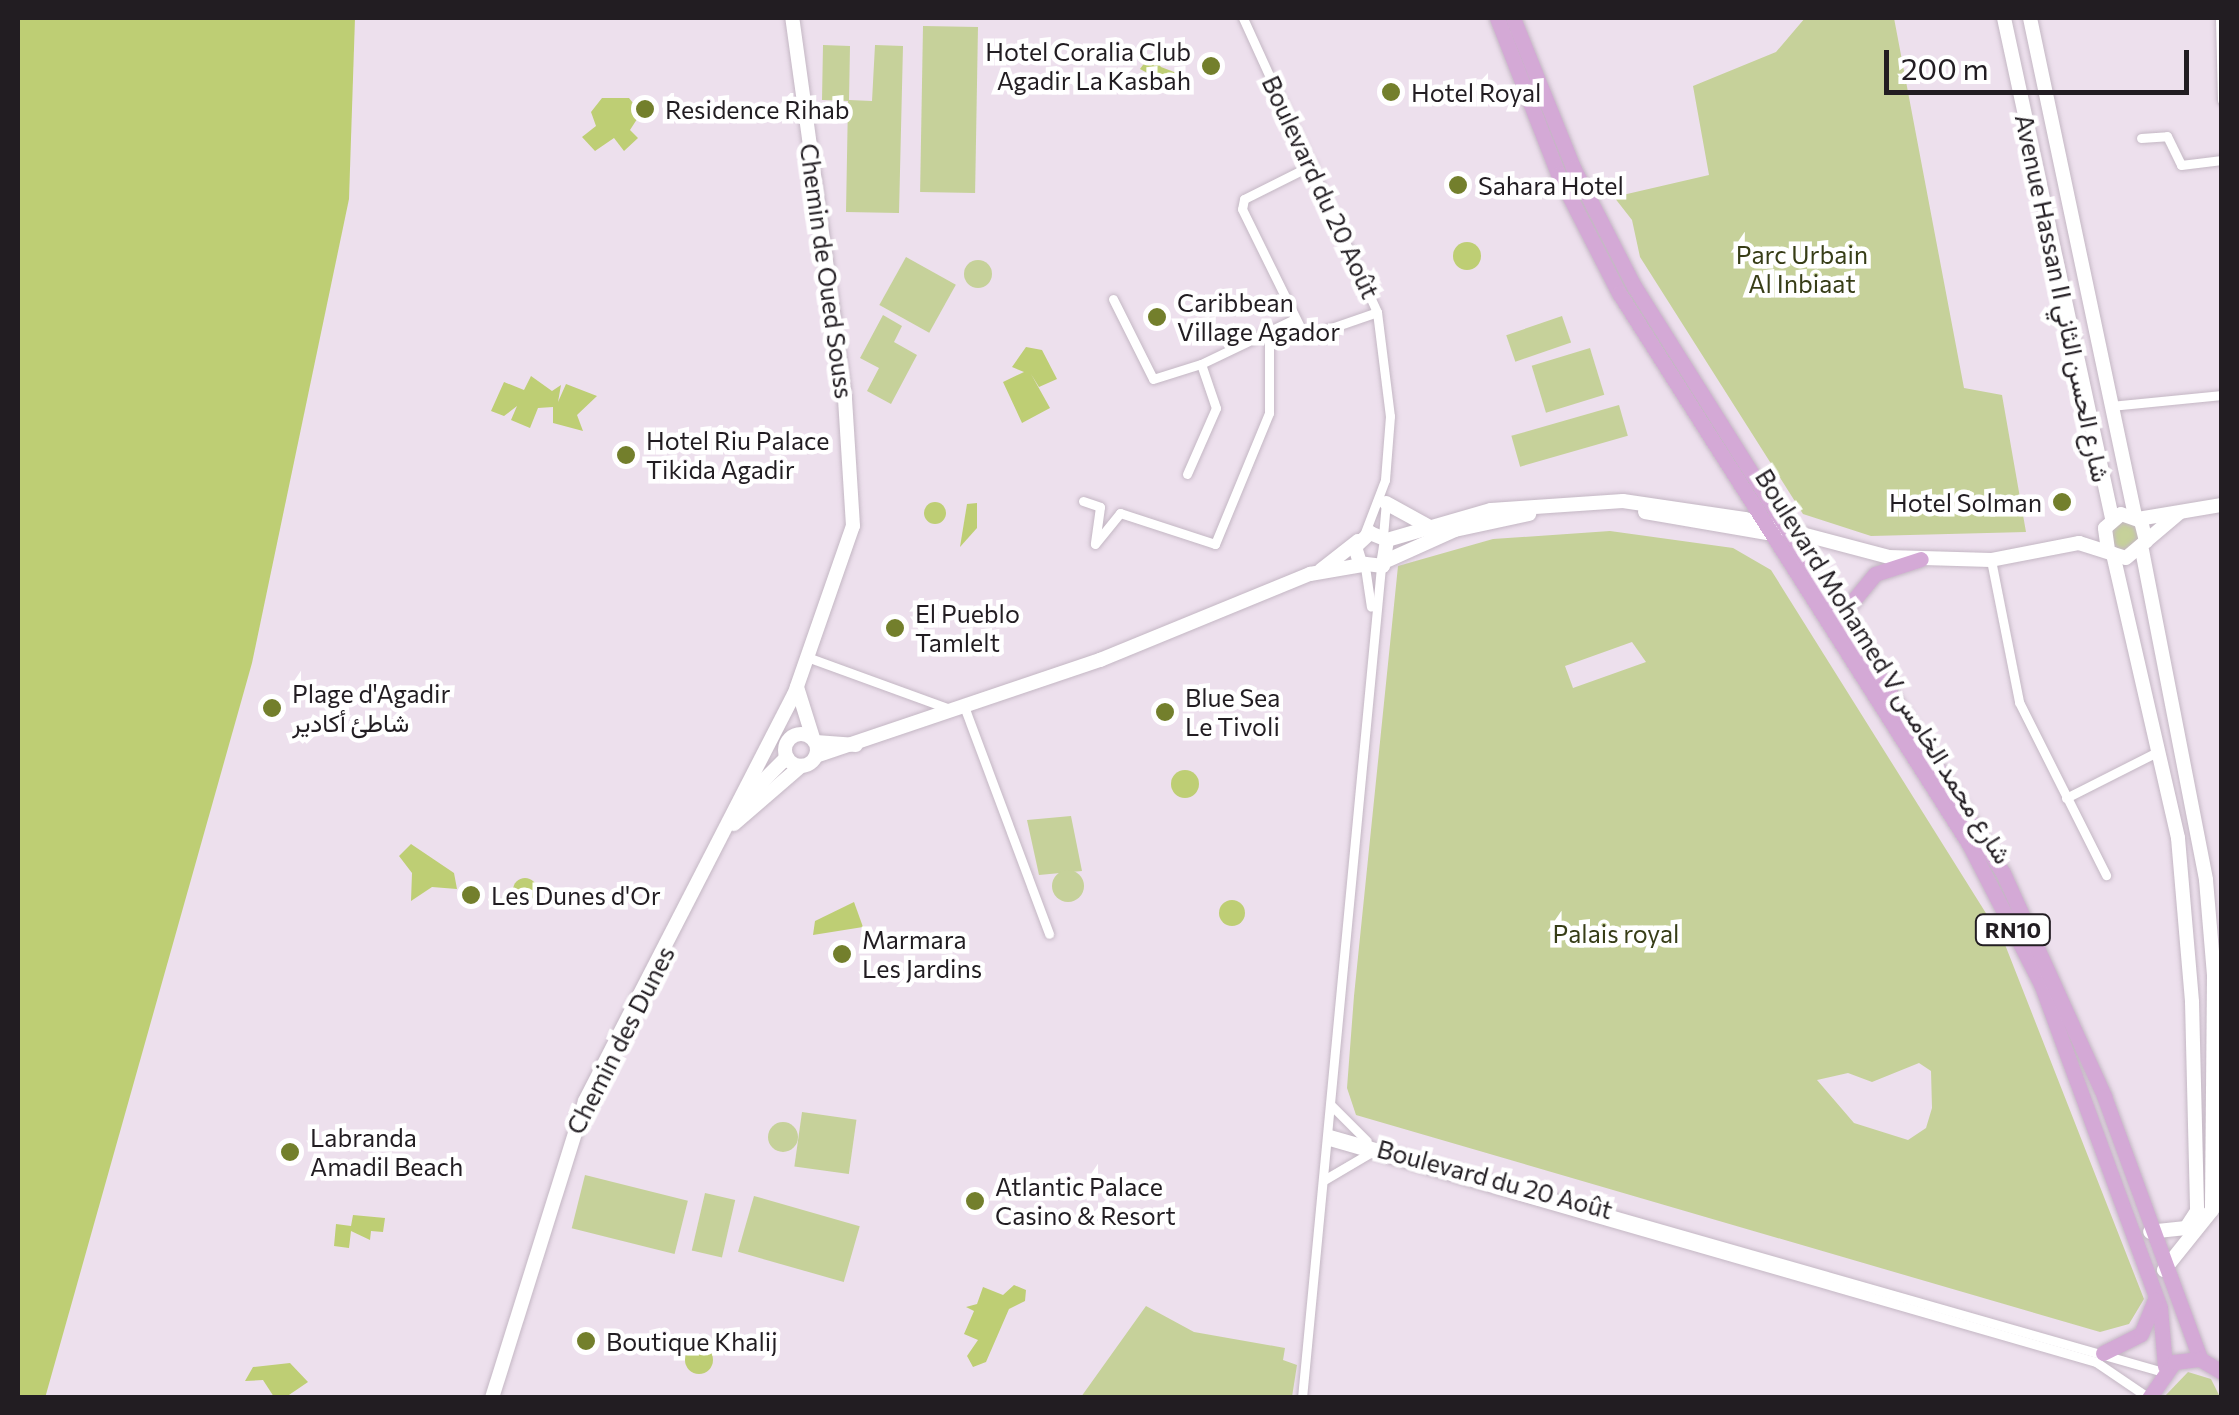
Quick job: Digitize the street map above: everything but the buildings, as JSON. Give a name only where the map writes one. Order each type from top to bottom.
[{"type":"main road","name":"Boulevard Mohamed V شارع محمد الخامس","points":[[1497,18],[1558,174],[1619,293],[1969,844],[2048,982],[2156,1296],[2162,1369]]},
{"type":"main road","name":"Boulevard Mohamed V شارع محمد الخامس","points":[[1513,18],[1566,153],[1634,286],[1843,612],[2048,982],[2200,1359]]},
{"type":"main road","points":[[1843,612],[1875,574],[1921,560]]},
{"type":"main road","points":[[2103,1353],[2141,1334],[2156,1296]]},
{"type":"main road","points":[[2162,1369],[2200,1359],[2222,1372]]},
{"type":"main road","name":"RN10","points":[[2149,1398],[2162,1369]]},
{"type":"street","name":"Chemin de Oued Souss","points":[[768,739],[795,691],[855,499],[792,18]]},
{"type":"street","name":"Boulevard du 20 Août","points":[[1242,18],[1377,312],[1390,416],[1384,480],[1385,538]]},
{"type":"street","name":"Avenue Hassan II شارع الحسن الثاني","points":[[2004,18],[2110,520],[2111,552],[2180,850],[2197,1199],[2186,1228],[2150,1232]]},
{"type":"street","name":"Avenue Hassan II شارع الحسن الثاني","points":[[2030,18],[2110,406],[2144,545],[2216,912],[2212,1210],[2164,1271]]},
{"type":"street","points":[[2220,18],[2222,100]]},
{"type":"street","points":[[2141,138],[2166,136],[2181,165],[2222,160]]},
{"type":"street","points":[[1312,165],[1242,203],[1293,320],[1312,338],[1377,312]]},
{"type":"street","points":[[1113,299],[1153,379],[1202,364],[1293,320]]},
{"type":"street","points":[[1083,500],[1100,508],[1095,544],[1120,512],[1215,544],[1269,412],[1268,332]]},
{"type":"street","points":[[1187,474],[1216,408],[1202,364]]},
{"type":"street","points":[[2110,406],[2222,394]]},
{"type":"street","name":"Boulevard du 20 Août","points":[[1361,538],[1384,480]]},
{"type":"street","points":[[1316,573],[1361,538],[1385,538],[1428,526],[1596,501],[1700,511],[1772,532],[1798,544],[1921,560],[1991,560],[2069,544],[2110,520],[2222,505]]},
{"type":"street","points":[[1386,503],[1428,526]]},
{"type":"street","points":[[788,740],[815,746],[862,745],[1316,573],[1385,563],[1455,530],[1565,510],[1772,532]]},
{"type":"street","points":[[2069,544],[2111,552],[2144,545],[2179,512]]},
{"type":"street","points":[[1361,538],[1372,615]]},
{"type":"street","points":[[1302,1398],[1332,1106],[1372,615],[1385,563],[1385,538]]},
{"type":"street","points":[[1991,560],[2019,702],[2106,875]]},
{"type":"street","points":[[807,657],[961,710],[1049,934]]},
{"type":"street","name":"Chemin de Oued Souss","points":[[786,757],[795,691]]},
{"type":"street","points":[[795,691],[815,746]]},
{"type":"street","name":"Chemin des Dunes","points":[[492,1398],[585,1100],[730,828],[768,739]]},
{"type":"street","points":[[730,828],[801,766],[815,746]]},
{"type":"street","points":[[2066,798],[2156,752]]},
{"type":"street","points":[[786,757],[801,766]]},
{"type":"street","name":"Chemin des Dunes","points":[[738,807],[786,757]]},
{"type":"street","points":[[1322,1182],[1372,1149],[1332,1106]]},
{"type":"street","name":"Boulevard du 20 Août","points":[[1329,1137],[2162,1369]]},
{"type":"street","name":"Boulevard du 20 Août","points":[[1372,1149],[2096,1362],[2142,1384],[2149,1398]]},
{"type":"green space","name":"Parc Urbain Al Inbiaat","points":[[1805,18],[1894,18],[1964,388],[2002,395],[2026,532],[1871,536],[1803,514],[1640,257],[1632,220],[1614,197],[1709,175],[1693,86],[1776,52]]},
{"type":"green space","points":[[923,26],[978,27],[975,193],[920,192]]},
{"type":"green space","points":[[823,45],[850,46],[849,100],[872,101],[875,45],[903,46],[899,213],[846,212],[848,101],[822,100]]},
{"type":"green space","points":[[906,257],[956,285],[929,333],[879,305]]},
{"type":"green space","points":[[978,260],[988,264],[992,274],[988,284],[978,288],[968,284],[964,274],[968,264]]},
{"type":"green space","points":[[883,315],[902,326],[894,342],[917,355],[891,404],[867,391],[879,368],[860,358]]},
{"type":"green space","points":[[1562,316],[1571,342],[1515,362],[1506,335]]},
{"type":"green space","points":[[1590,348],[1604,395],[1546,413],[1532,366]]},
{"type":"green space","points":[[1619,405],[1628,436],[1520,467],[1511,436]]},
{"type":"green space","points":[[2129,518],[2142,532],[2130,552],[2115,549],[2111,526]]},
{"type":"green space","name":"Palais royal","points":[[1610,531],[1733,548],[1771,570],[2004,942],[2144,1299],[2129,1324],[2100,1332],[1356,1115],[1347,1088],[1354,996],[1398,566],[1493,539]],"holes":[[[1632,642],[1646,662],[1573,688],[1565,666]],[[1919,1063],[1931,1071],[1932,1108],[1926,1128],[1908,1140],[1854,1123],[1817,1080],[1848,1073],[1872,1082]]]},
{"type":"green space","points":[[1071,816],[1082,871],[1039,875],[1027,820]]},
{"type":"green space","points":[[1068,870],[1079,875],[1084,886],[1079,897],[1068,902],[1057,897],[1052,886],[1057,875]]},
{"type":"green space","points":[[802,1112],[856,1120],[849,1174],[794,1166]]},
{"type":"green space","points":[[783,1122],[794,1126],[798,1137],[794,1148],[783,1152],[772,1148],[768,1137],[772,1126]]},
{"type":"green space","points":[[585,1175],[688,1201],[675,1254],[572,1228]]},
{"type":"green space","points":[[705,1193],[735,1200],[722,1257],[692,1250]]},
{"type":"green space","points":[[754,1196],[860,1226],[844,1282],[738,1252]]},
{"type":"green space","points":[[1146,1306],[1194,1332],[1285,1348],[1283,1360],[1297,1365],[1292,1397],[1081,1397]]},
{"type":"green space","points":[[2188,1372],[2211,1379],[2220,1397],[2164,1397]]},
{"type":"shaded area","points":[[18,18],[355,18],[349,199],[252,663],[45,1398],[18,1397]]},
{"type":"shaded area","points":[[1151,54],[1161,67],[1182,75],[1168,84],[1140,69]]},
{"type":"shaded area","points":[[602,98],[629,98],[641,113],[630,130],[638,138],[624,151],[614,138],[595,151],[582,137],[596,126],[591,112]]},
{"type":"shaded area","points":[[1467,242],[1477,246],[1481,256],[1477,266],[1467,270],[1457,266],[1453,256],[1457,246]]},
{"type":"shaded area","points":[[1026,347],[1042,350],[1057,379],[1039,387],[1031,374],[1050,408],[1022,423],[1003,382],[1024,372],[1012,367]]},
{"type":"shaded area","points":[[531,376],[552,391],[561,385],[558,402],[566,384],[597,396],[577,415],[583,431],[553,423],[553,407],[538,408],[530,428],[511,420],[517,406],[504,416],[491,411],[504,382],[524,390]]},
{"type":"shaded area","points":[[935,502],[943,505],[943,521],[935,524],[927,521],[924,513],[927,505]]},
{"type":"shaded area","points":[[977,503],[977,528],[960,547],[967,504]]},
{"type":"shaded area","points":[[1185,770],[1195,774],[1199,784],[1195,794],[1185,798],[1175,794],[1171,784],[1175,774]]},
{"type":"shaded area","points":[[411,844],[454,873],[457,889],[432,887],[411,901],[412,873],[399,856]]},
{"type":"shaded area","points":[[525,878],[534,881],[534,899],[525,902],[516,899],[513,890],[516,881]]},
{"type":"shaded area","points":[[1232,900],[1241,904],[1245,913],[1241,922],[1232,926],[1223,922],[1219,913],[1223,904]]},
{"type":"shaded area","points":[[854,902],[863,927],[813,935],[815,921]]},
{"type":"shaded area","points":[[353,1215],[385,1218],[383,1232],[371,1231],[370,1240],[351,1231],[349,1248],[334,1246],[336,1224],[351,1226]]},
{"type":"shaded area","points":[[1014,1285],[1026,1290],[1025,1301],[1009,1309],[986,1362],[973,1367],[967,1356],[978,1340],[964,1334],[974,1311],[966,1307],[977,1304],[983,1287],[1003,1295]]},
{"type":"shaded area","points":[[699,1346],[709,1350],[713,1360],[709,1370],[699,1374],[689,1370],[685,1360],[689,1350]]},
{"type":"shaded area","points":[[290,1363],[308,1382],[286,1397],[274,1397],[263,1380],[245,1381],[253,1367]]},
{"type":"place","name":"Hotel Coralia Club Agadir La Kasbah","points":[[1211,66]]},
{"type":"place","name":"Hotel Royal","points":[[1391,92]]},
{"type":"place","name":"Residence Rihab","points":[[645,109]]},
{"type":"place","name":"Sahara Hotel","points":[[1458,185]]},
{"type":"place","name":"Caribbean Village Agador","points":[[1157,317]]},
{"type":"place","name":"Hotel Riu Palace Tikida Agadir","points":[[626,455]]},
{"type":"place","name":"Hotel Solman","points":[[2062,502]]},
{"type":"place","name":"El Pueblo Tamlelt","points":[[895,628]]},
{"type":"place","name":"Plage d'Agadir شاطئ أكادير","points":[[272,708]]},
{"type":"place","name":"Blue Sea Le Tivoli","points":[[1165,712]]},
{"type":"place","name":"Les Dunes d'Or","points":[[471,895]]},
{"type":"place","name":"Marmara Les Jardins","points":[[842,954]]},
{"type":"place","name":"Labranda Amadil Beach","points":[[290,1152]]},
{"type":"place","name":"Atlantic Palace Casino & Resort","points":[[975,1201]]},
{"type":"place","name":"Boutique Khalij","points":[[586,1341]]}]
